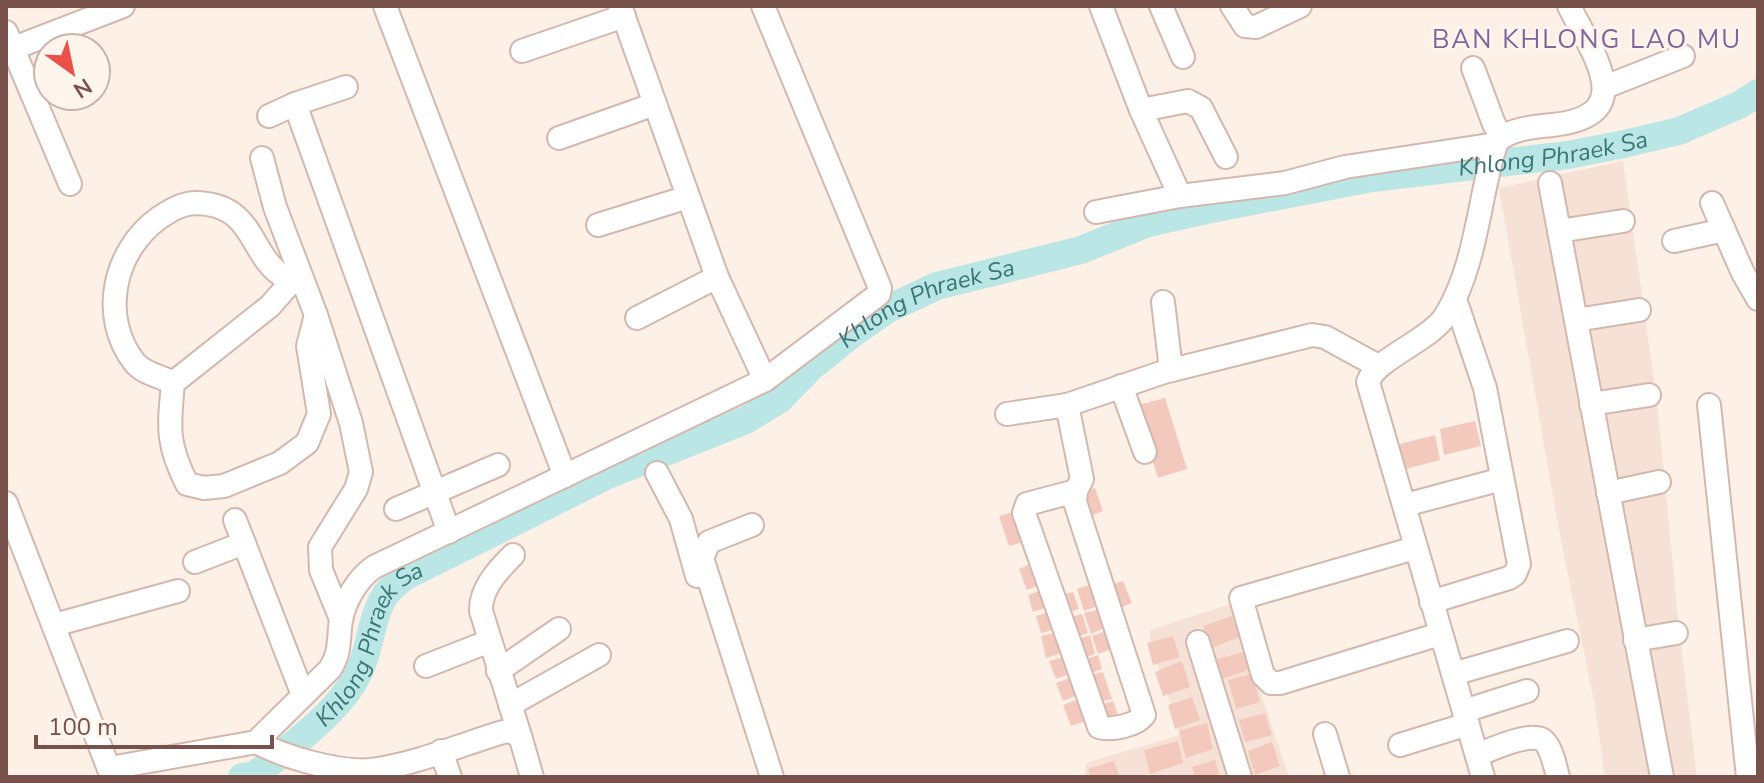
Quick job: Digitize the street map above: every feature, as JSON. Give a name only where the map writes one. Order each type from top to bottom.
[{"type":"street","points":[[70,184],[8,44],[123,6]]},
{"type":"street","points":[[385,6],[565,476]]},
{"type":"street","points":[[263,745],[338,657],[341,619],[362,575],[765,380],[875,298],[880,288],[763,6]]},
{"type":"street","points":[[1101,6],[1141,110],[1180,196]]},
{"type":"street","points":[[1161,6],[1183,57]]},
{"type":"street","points":[[1232,6],[1245,26],[1256,27],[1300,6]]},
{"type":"street","points":[[1096,212],[1180,196],[1285,183],[1345,167],[1497,144],[1521,129],[1589,117],[1601,104],[1605,87],[1569,6]]},
{"type":"street","points":[[522,51],[622,11],[717,277],[765,380]]},
{"type":"street","points":[[1605,87],[1683,56]]},
{"type":"street","points":[[1473,68],[1497,144],[1472,247],[1455,299],[1443,320],[1378,366],[1368,382],[1483,777]]},
{"type":"street","points":[[269,116],[346,87]]},
{"type":"street","points":[[1141,110],[1188,101],[1201,108],[1226,157]]},
{"type":"street","points":[[295,104],[449,532]]},
{"type":"street","points":[[559,138],[655,104]]},
{"type":"street","points":[[262,158],[298,283],[316,315],[351,423],[361,472],[356,489],[320,547],[321,570],[341,619]]},
{"type":"street","points":[[1550,183],[1662,777]]},
{"type":"street","points":[[598,225],[688,197]]},
{"type":"street","points":[[173,383],[137,365],[121,340],[114,307],[115,281],[121,265],[144,229],[178,206],[198,203],[229,211],[243,222],[284,278],[298,283]]},
{"type":"street","points":[[1712,203],[1758,298]]},
{"type":"street","points":[[1559,231],[1623,221]]},
{"type":"street","points":[[1674,241],[1724,230]]},
{"type":"street","points":[[637,318],[717,277]]},
{"type":"street","points":[[298,283],[173,383],[168,429],[176,462],[187,484],[204,488],[224,486],[280,463],[307,443],[319,414],[308,346],[316,315]]},
{"type":"street","points":[[1431,602],[1509,578],[1518,570],[1485,388],[1455,299]]},
{"type":"street","points":[[1163,302],[1171,370]]},
{"type":"street","points":[[1576,320],[1639,310]]},
{"type":"street","points":[[1007,414],[1067,405],[1171,370],[1312,335],[1334,341],[1378,366]]},
{"type":"street","points":[[1121,386],[1145,452]]},
{"type":"street","points":[[1591,404],[1649,395]]},
{"type":"street","points":[[1067,405],[1082,479],[1074,496],[1078,514],[1144,715],[1140,721],[1105,729],[1099,727],[1024,513],[1027,504],[1076,491]]},
{"type":"street","points":[[1709,405],[1748,777]]},
{"type":"street","points":[[396,509],[498,465]]},
{"type":"street","points":[[657,473],[681,519],[701,588],[715,603]]},
{"type":"street","points":[[1405,505],[1502,479]]},
{"type":"street","points":[[1608,493],[1659,482]]},
{"type":"street","points":[[6,503],[16,557],[54,625],[111,773],[263,745],[309,760],[354,769],[393,771],[441,751],[503,732],[513,731],[521,739]]},
{"type":"street","points":[[235,520],[303,695]]},
{"type":"street","points":[[752,525],[714,539],[702,558],[772,777]]},
{"type":"street","points":[[195,562],[244,543]]},
{"type":"street","points":[[1415,548],[1241,598],[1263,675],[1271,683],[1280,683],[1440,634]]},
{"type":"street","points":[[513,555],[490,581],[481,611],[532,777]]},
{"type":"street","points":[[54,625],[178,591]]},
{"type":"street","points":[[498,671],[559,629]]},
{"type":"street","points":[[1635,640],[1676,633]]},
{"type":"street","points":[[426,666],[490,641]]},
{"type":"street","points":[[1453,674],[1567,641]]},
{"type":"street","points":[[1198,642],[1240,777]]},
{"type":"street","points":[[510,705],[599,655]]},
{"type":"street","points":[[1400,745],[1527,691]]},
{"type":"street","points":[[1325,734],[1338,777]]},
{"type":"street","points":[[1477,755],[1526,738],[1538,738],[1544,741],[1558,777]]},
{"type":"street","points":[[441,751],[450,777]]},
{"type":"shaded area","points":[[1623,161],[1657,402],[1697,777],[1605,777],[1595,706],[1560,536],[1499,188]]},
{"type":"shaded area","points":[[1231,604],[1289,777],[1085,777],[1086,763],[1180,735],[1150,639],[1150,630]]},
{"type":"building","points":[[1165,398],[1187,469],[1158,478],[1135,406]]},
{"type":"building","points":[[1475,421],[1481,446],[1444,455],[1440,429]]},
{"type":"building","points":[[1435,435],[1440,460],[1402,470],[1396,445]]},
{"type":"building","points":[[1095,488],[1103,511],[1085,518],[1078,495]]},
{"type":"building","points":[[1017,511],[1027,541],[1009,546],[999,516]]},
{"type":"building","points":[[1034,562],[1043,584],[1027,590],[1019,569]]},
{"type":"building","points":[[1123,581],[1132,603],[1115,610],[1107,586]]},
{"type":"building","points":[[1093,584],[1100,605],[1084,611],[1077,589]]},
{"type":"building","points":[[1045,589],[1051,606],[1033,612],[1028,595]]},
{"type":"building","points":[[1073,592],[1079,609],[1065,614],[1058,596]]},
{"type":"building","points":[[1101,609],[1107,627],[1091,634],[1084,613]]},
{"type":"building","points":[[1053,611],[1059,628],[1041,633],[1036,616]]},
{"type":"building","points":[[1082,614],[1088,633],[1073,638],[1066,618]]},
{"type":"building","points":[[1232,616],[1239,637],[1212,648],[1203,626]]},
{"type":"building","points":[[1109,630],[1115,648],[1098,654],[1092,636]]},
{"type":"building","points":[[1058,632],[1065,652],[1046,658],[1041,636]]},
{"type":"building","points":[[1090,635],[1095,654],[1079,660],[1074,641]]},
{"type":"building","points":[[1173,636],[1180,657],[1153,665],[1147,643]]},
{"type":"building","points":[[1244,652],[1248,670],[1223,679],[1217,659]]},
{"type":"building","points":[[1098,655],[1102,669],[1085,675],[1081,661]]},
{"type":"building","points":[[1066,656],[1072,673],[1056,679],[1049,661]]},
{"type":"building","points":[[1182,661],[1190,687],[1163,696],[1155,672]]},
{"type":"building","points":[[1103,672],[1112,699],[1094,703],[1085,676]]},
{"type":"building","points":[[1252,674],[1260,702],[1236,709],[1228,680]]},
{"type":"building","points":[[1072,677],[1080,694],[1063,701],[1056,683]]},
{"type":"building","points":[[1192,697],[1200,720],[1175,729],[1168,705]]},
{"type":"building","points":[[1082,698],[1089,720],[1071,726],[1063,705]]},
{"type":"building","points":[[1113,701],[1121,722],[1104,726],[1096,706]]},
{"type":"building","points":[[1265,713],[1272,735],[1245,742],[1239,720]]},
{"type":"building","points":[[1207,723],[1213,749],[1186,758],[1179,731]]},
{"type":"building","points":[[1178,741],[1183,763],[1150,774],[1144,750]]},
{"type":"building","points":[[1272,742],[1280,766],[1255,775],[1248,751]]},
{"type":"building","points":[[1215,760],[1220,777],[1195,777],[1192,767]]},
{"type":"building","points":[[1114,761],[1120,777],[1091,777],[1088,769]]},
{"type":"waterway","name":"Khlong Phraek Sa","points":[[242,777],[255,775],[311,730],[337,704],[362,666],[381,603],[404,577],[608,475],[746,420],[780,399],[811,367],[852,334],[888,309],[937,286],[1081,250],[1148,223],[1206,210],[1372,178],[1568,155],[1624,144],[1679,131],[1739,105],[1758,93]]},
{"type":"district","name":"BAN KHLONG LAO MU","points":[[1587,39]]}]
